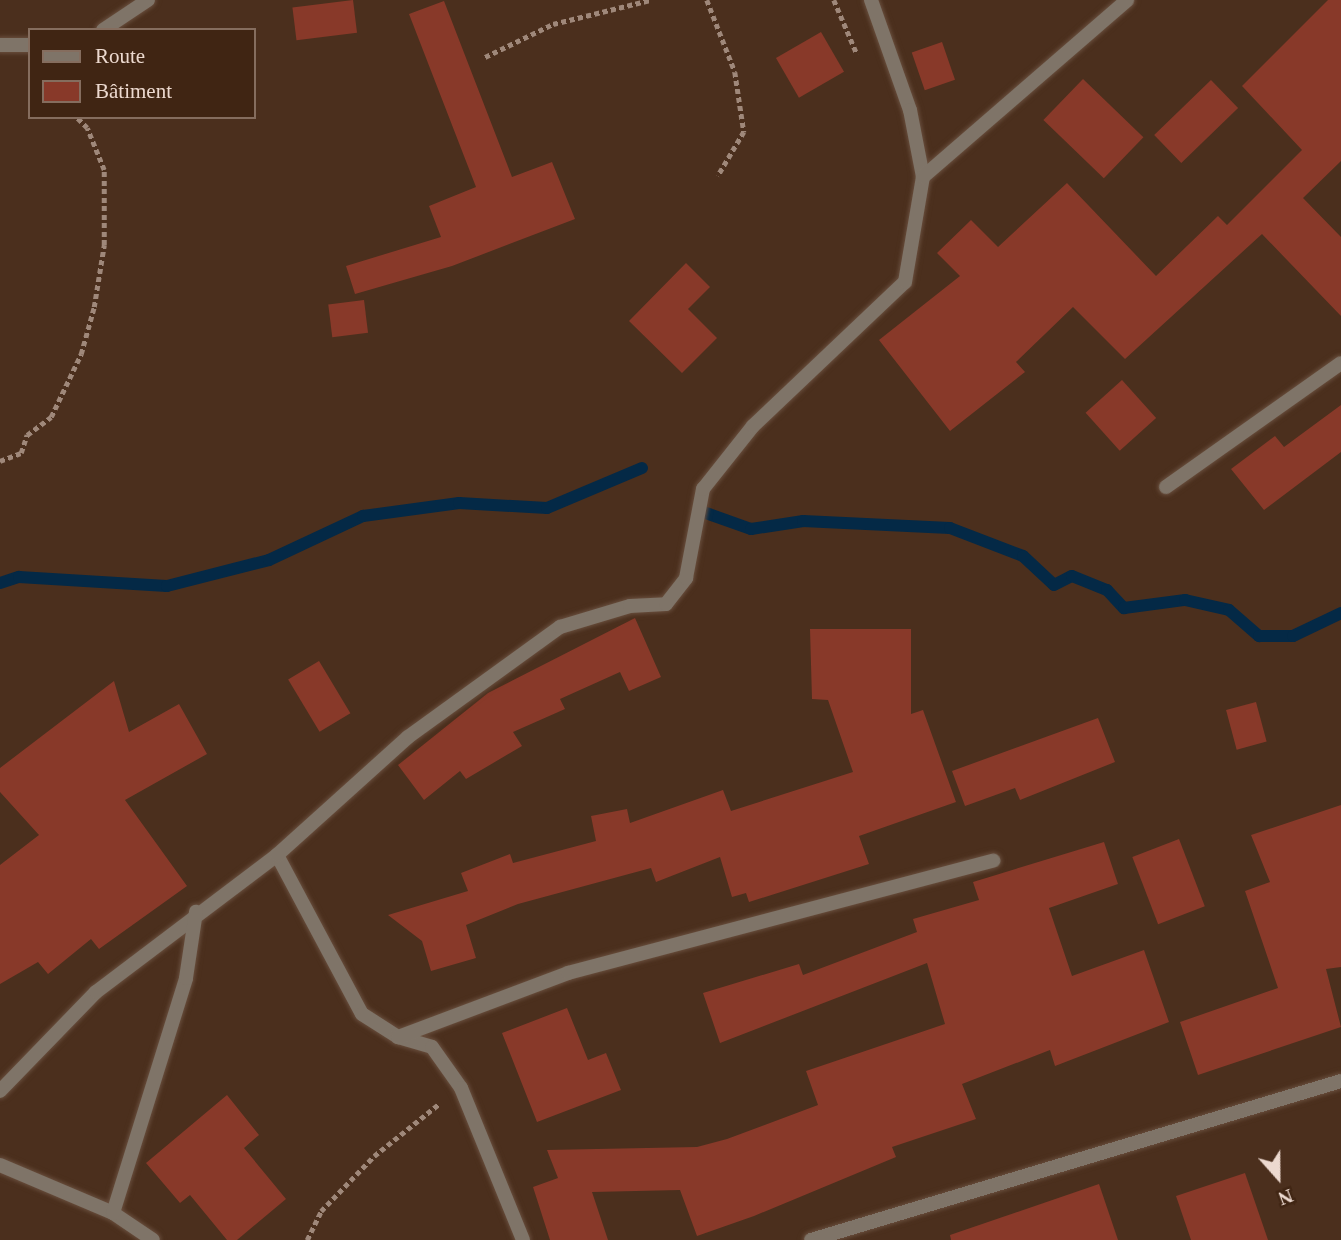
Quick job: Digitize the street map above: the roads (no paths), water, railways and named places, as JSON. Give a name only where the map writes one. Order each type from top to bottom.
[{"type":"street","points":[[106,28],[148,0]]},
{"type":"street","points":[[0,1091],[96,992],[196,912],[277,855],[408,737],[560,627],[630,606],[666,604],[686,578],[703,489],[753,426],[905,282],[923,177],[910,110],[871,0]]},
{"type":"street","points":[[923,177],[1127,0]]},
{"type":"street","points":[[0,46],[28,45]]},
{"type":"street","points":[[1166,487],[1341,363]]},
{"type":"street","points":[[277,855],[362,1014],[398,1037],[432,1047],[461,1088],[523,1240]]},
{"type":"street","points":[[398,1037],[568,973],[993,861]]},
{"type":"street","points":[[113,1213],[186,978],[196,912]]},
{"type":"street","points":[[811,1240],[1341,1081]]},
{"type":"street","points":[[0,1165],[113,1213],[153,1240]]},
{"type":"waterway","points":[[0,583],[19,577],[167,586],[269,560],[363,516],[459,503],[547,508],[642,468]]},
{"type":"waterway","points":[[706,513],[751,529],[803,521],[950,528],[1023,556],[1054,585],[1072,576],[1107,590],[1124,608],[1185,600],[1229,610],[1259,636],[1293,636],[1341,613]]}]
